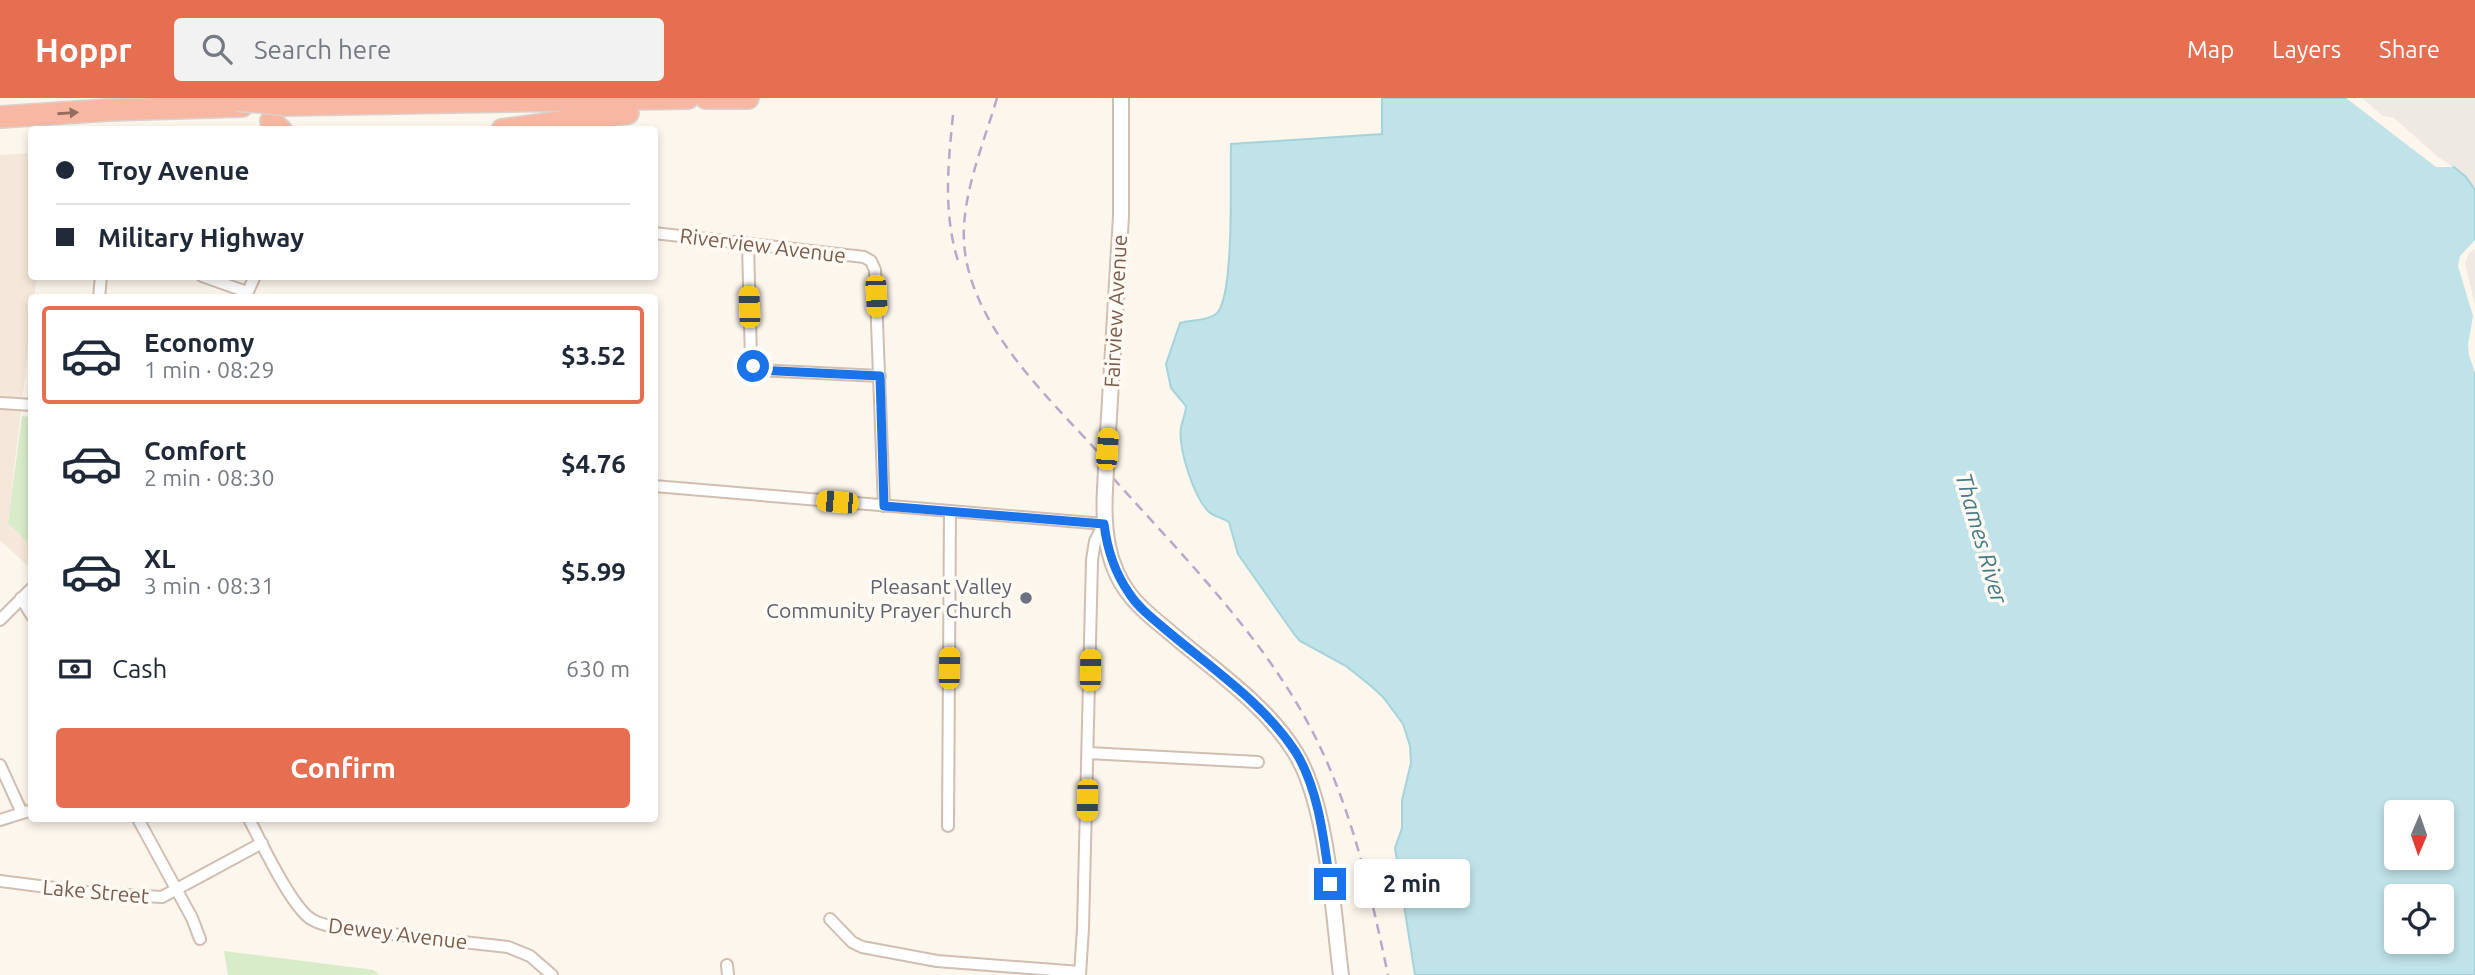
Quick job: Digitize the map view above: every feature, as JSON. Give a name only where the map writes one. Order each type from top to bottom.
[{"type":"highway","points":[[211,98],[282,113],[688,98]]},
{"type":"highway","points":[[534,126],[656,111],[697,98]]},
{"type":"highway","points":[[706,98],[748,98]]},
{"type":"highway","points":[[0,117],[240,103]]},
{"type":"street","name":"Fairview Avenue","points":[[1121,98],[1120,229],[1104,524],[1115,565],[1130,596],[1250,700],[1283,734],[1306,772],[1325,846],[1341,975]]},
{"type":"street","name":"Riverview Avenue","points":[[658,233],[864,257],[871,261],[875,270],[880,376]]},
{"type":"street","points":[[748,244],[753,366],[758,370],[880,376],[884,506]]},
{"type":"street","points":[[211,280],[244,294]]},
{"type":"street","points":[[1,403],[28,405]]},
{"type":"street","points":[[658,486],[1104,524],[1095,541],[1092,560],[1080,974],[950,962],[862,947],[852,942],[830,919]]},
{"type":"street","points":[[948,826],[950,511]]},
{"type":"street","points":[[0,620],[28,592]]},
{"type":"street","points":[[22,598],[28,609]]},
{"type":"street","points":[[1088,753],[1258,762]]},
{"type":"street","points":[[0,765],[27,811],[0,820]]},
{"type":"street","points":[[140,822],[192,918],[200,939]]},
{"type":"street","name":"Dewey Avenue","points":[[251,822],[285,885],[307,916],[318,923],[337,928],[508,947],[530,956],[552,975]]},
{"type":"street","name":"Lake Street","points":[[0,881],[94,893],[162,897],[262,843]]},
{"type":"shaded area","points":[[2357,98],[2475,98],[2475,190],[2466,177],[2454,167],[2436,160]]},
{"type":"shaded area","points":[[28,153],[28,280],[37,280],[34,294],[28,294],[28,351],[8,523],[28,543],[28,566],[0,540],[0,155]]},
{"type":"shaded area","points":[[2475,244],[2475,313],[2463,273],[2466,254]]},
{"type":"green space","points":[[22,416],[28,417],[28,543],[8,523]]},
{"type":"green space","points":[[224,951],[374,970],[379,975],[228,975]]},
{"type":"water","name":"Thames River","points":[[1382,98],[2357,98],[2436,160],[2454,167],[2466,177],[2475,190],[2475,244],[2462,258],[2475,313],[2475,975],[1415,975],[1395,848],[1402,828],[1402,800],[1411,763],[1410,746],[1403,724],[1371,686],[1346,666],[1300,641],[1294,634],[1238,554],[1229,522],[1211,514],[1203,505],[1193,485],[1182,448],[1181,428],[1186,406],[1171,388],[1166,364],[1180,323],[1212,316],[1222,304],[1229,262],[1231,144],[1382,134]]},
{"type":"pier","points":[[2346,98],[2362,98],[2383,116],[2394,118],[2438,157],[2454,167],[2436,167]]},
{"type":"pier","points":[[2475,240],[2475,249],[2469,253],[2465,263],[2475,305],[2475,373],[2468,345],[2473,316],[2458,266],[2460,256]]},
{"type":"railway","points":[[997,98],[968,194],[964,227],[966,259],[975,290],[1008,350],[1097,451]]},
{"type":"railway","points":[[953,115],[948,170],[949,206],[958,261]]},
{"type":"railway","points":[[1113,478],[1228,607],[1280,676],[1302,713],[1322,751],[1344,805],[1369,889],[1388,975]]},
{"type":"place","name":"Pleasant Valley Community Prayer Church","points":[[1026,598]]},
{"type":"route","points":[[753,366],[758,370],[880,376],[884,506],[1104,524],[1107,544],[1130,596],[1250,700],[1283,734],[1296,753],[1306,772],[1316,809],[1330,884]]}]
